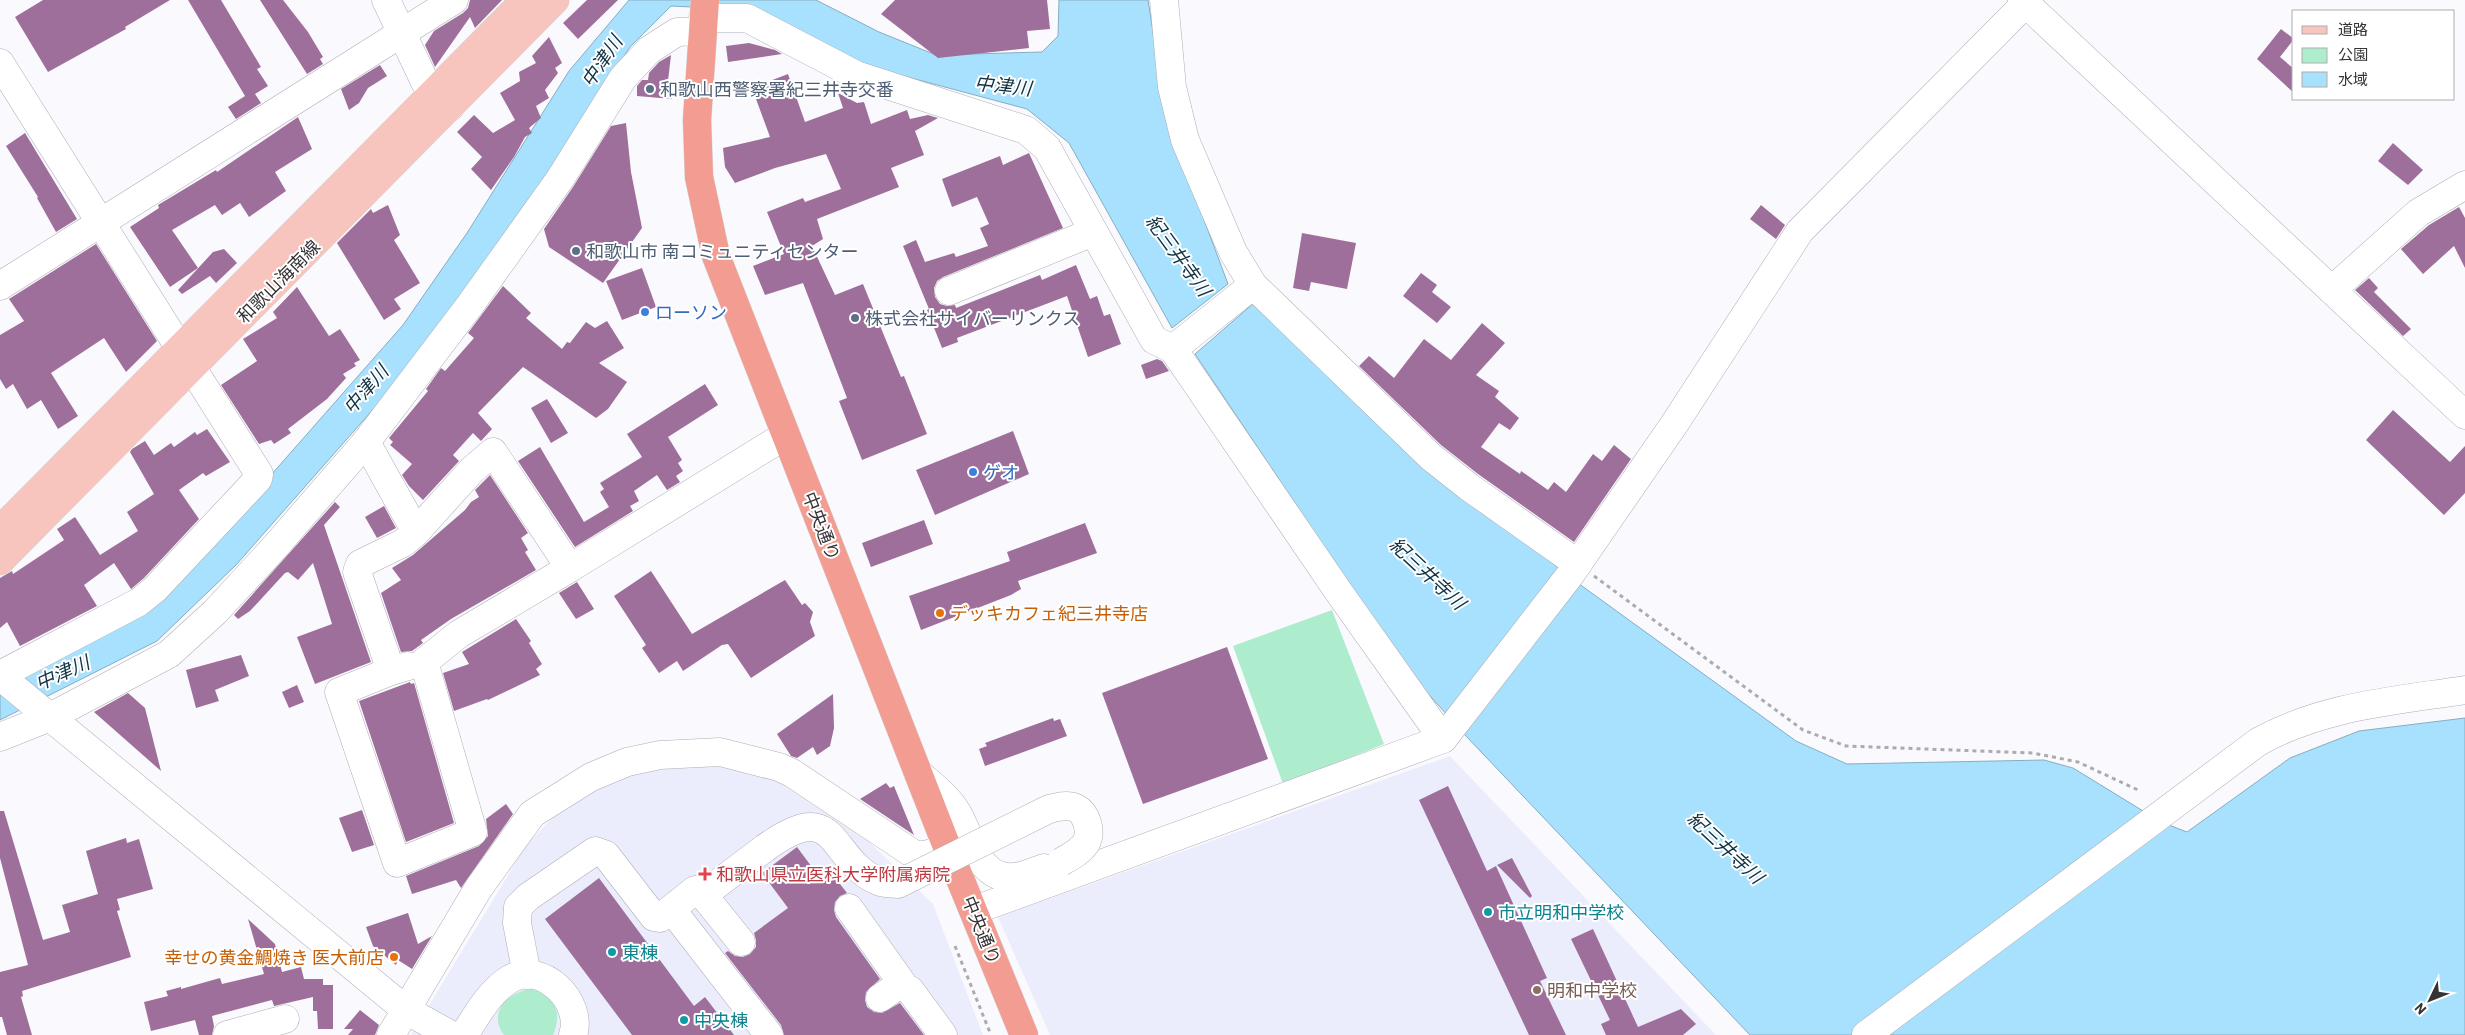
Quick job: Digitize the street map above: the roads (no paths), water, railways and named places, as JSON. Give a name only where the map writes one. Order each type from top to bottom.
[{"type":"highway","name":"中央通り","points":[[703,15],[697,120],[699,177],[708,228],[728,290],[947,847],[1024,1035]]},
{"type":"main road","name":"和歌山海南線","points":[[442,99],[524,0]]},
{"type":"main road","name":"和歌山海南線","points":[[0,530],[186,357],[442,99],[555,0]]},
{"type":"main road","name":"和歌山海南線","points":[[0,561],[186,357]]},
{"type":"street","points":[[386,0],[425,82],[442,99]]},
{"type":"street","points":[[0,286],[454,0]]},
{"type":"street","points":[[1164,0],[1172,88],[1185,140],[1248,289],[1431,457],[1574,569]]},
{"type":"street","points":[[974,910],[1446,734],[1574,569],[1675,423],[1800,231],[2026,1],[2465,415]]},
{"type":"street","points":[[0,737],[43,712],[169,654],[214,612],[274,548],[366,442],[470,305],[555,187],[623,78],[649,50],[703,15],[747,18],[856,75],[1026,130],[1047,148],[1154,340],[1177,346],[1338,591],[1446,734]]},
{"type":"street","points":[[0,63],[102,221],[259,474],[258,479],[155,589],[138,602],[0,676],[406,1010],[451,1035]]},
{"type":"street","points":[[2332,290],[2418,213],[2465,185]]},
{"type":"street","points":[[949,291],[1093,232]]},
{"type":"street","points":[[1177,346],[1248,289]]},
{"type":"street","points":[[424,662],[473,832],[397,864],[338,692],[391,671],[424,662],[459,634],[570,568],[786,434]]},
{"type":"street","points":[[366,442],[416,532]]},
{"type":"street","points":[[391,671],[357,572],[360,564],[403,543],[416,532],[472,470],[493,452],[570,568]]},
{"type":"street","points":[[1866,1035],[1929,990],[2186,794],[2258,742],[2300,722],[2350,707],[2465,690]]},
{"type":"street","points":[[391,1035],[478,889],[532,814],[591,777],[627,762],[660,755],[720,752],[765,763],[792,773],[915,855],[926,855],[947,847]]},
{"type":"street","points":[[704,894],[783,835],[799,827],[816,827],[834,838],[859,868],[879,882],[898,884],[1049,809],[1062,806],[1075,808],[1083,814],[1089,834],[1086,842],[1078,852],[1061,862],[1015,877],[991,873],[981,862],[958,814],[946,797],[918,773]]},
{"type":"street","points":[[527,975],[517,923],[518,907],[528,896],[589,853],[595,851],[606,856],[654,916],[660,918],[695,890],[700,891],[741,942]]},
{"type":"street","points":[[849,908],[902,983],[880,998]]},
{"type":"street","points":[[672,910],[769,1035]]},
{"type":"street","points":[[464,1035],[492,992],[512,978],[527,975],[544,978],[562,990],[570,1000],[574,1015],[573,1035]]},
{"type":"street","points":[[910,990],[943,1035]]},
{"type":"street","points":[[227,1035],[285,1019]]},
{"type":"water","points":[[629,0],[816,0],[879,32],[936,55],[1042,52],[1058,36],[1059,0],[1148,0],[1167,121],[1228,284],[1172,328],[1069,143],[1027,109],[870,67],[751,10],[671,6],[630,47],[569,141],[428,347],[236,565],[157,641],[0,720],[0,679],[31,667],[242,508],[403,325],[467,233],[569,71]]},
{"type":"water","name":"紀三井寺川","points":[[1255,302],[1487,513],[1582,586],[1796,741],[1847,764],[2044,760],[2073,768],[2161,822],[2187,832],[2290,758],[2359,731],[2465,718],[2465,1035],[1750,1035],[1465,735],[1398,660],[1370,615],[1195,354]]},
{"type":"place","name":"和歌山西警察署紀三井寺交番","points":[[650,89]]},
{"type":"place","name":"和歌山市 南コミュニティセンター","points":[[576,251]]},
{"type":"place","name":"ローソン","points":[[645,312]]},
{"type":"place","name":"株式会社サイバーリンクス","points":[[855,318]]},
{"type":"place","name":"ゲオ","points":[[973,472]]},
{"type":"place","name":"デッキカフェ紀三井寺店","points":[[940,613]]},
{"type":"place","name":"和歌山県立医科大学附属病院","points":[[705,874]]},
{"type":"place","name":"市立明和中学校","points":[[1488,912]]},
{"type":"place","name":"東棟","points":[[612,952]]},
{"type":"place","name":"幸せの黄金鯛焼き 医大前店","points":[[394,957]]},
{"type":"place","name":"明和中学校","points":[[1537,990]]},
{"type":"place","name":"中央棟","points":[[684,1020]]},
{"type":"water label","name":"中津川","points":[[601,61]]},
{"type":"water label","name":"中津川","points":[[1003,85]]},
{"type":"water label","name":"中津川","points":[[365,389]]},
{"type":"water label","name":"中津川","points":[[62,672]]}]
